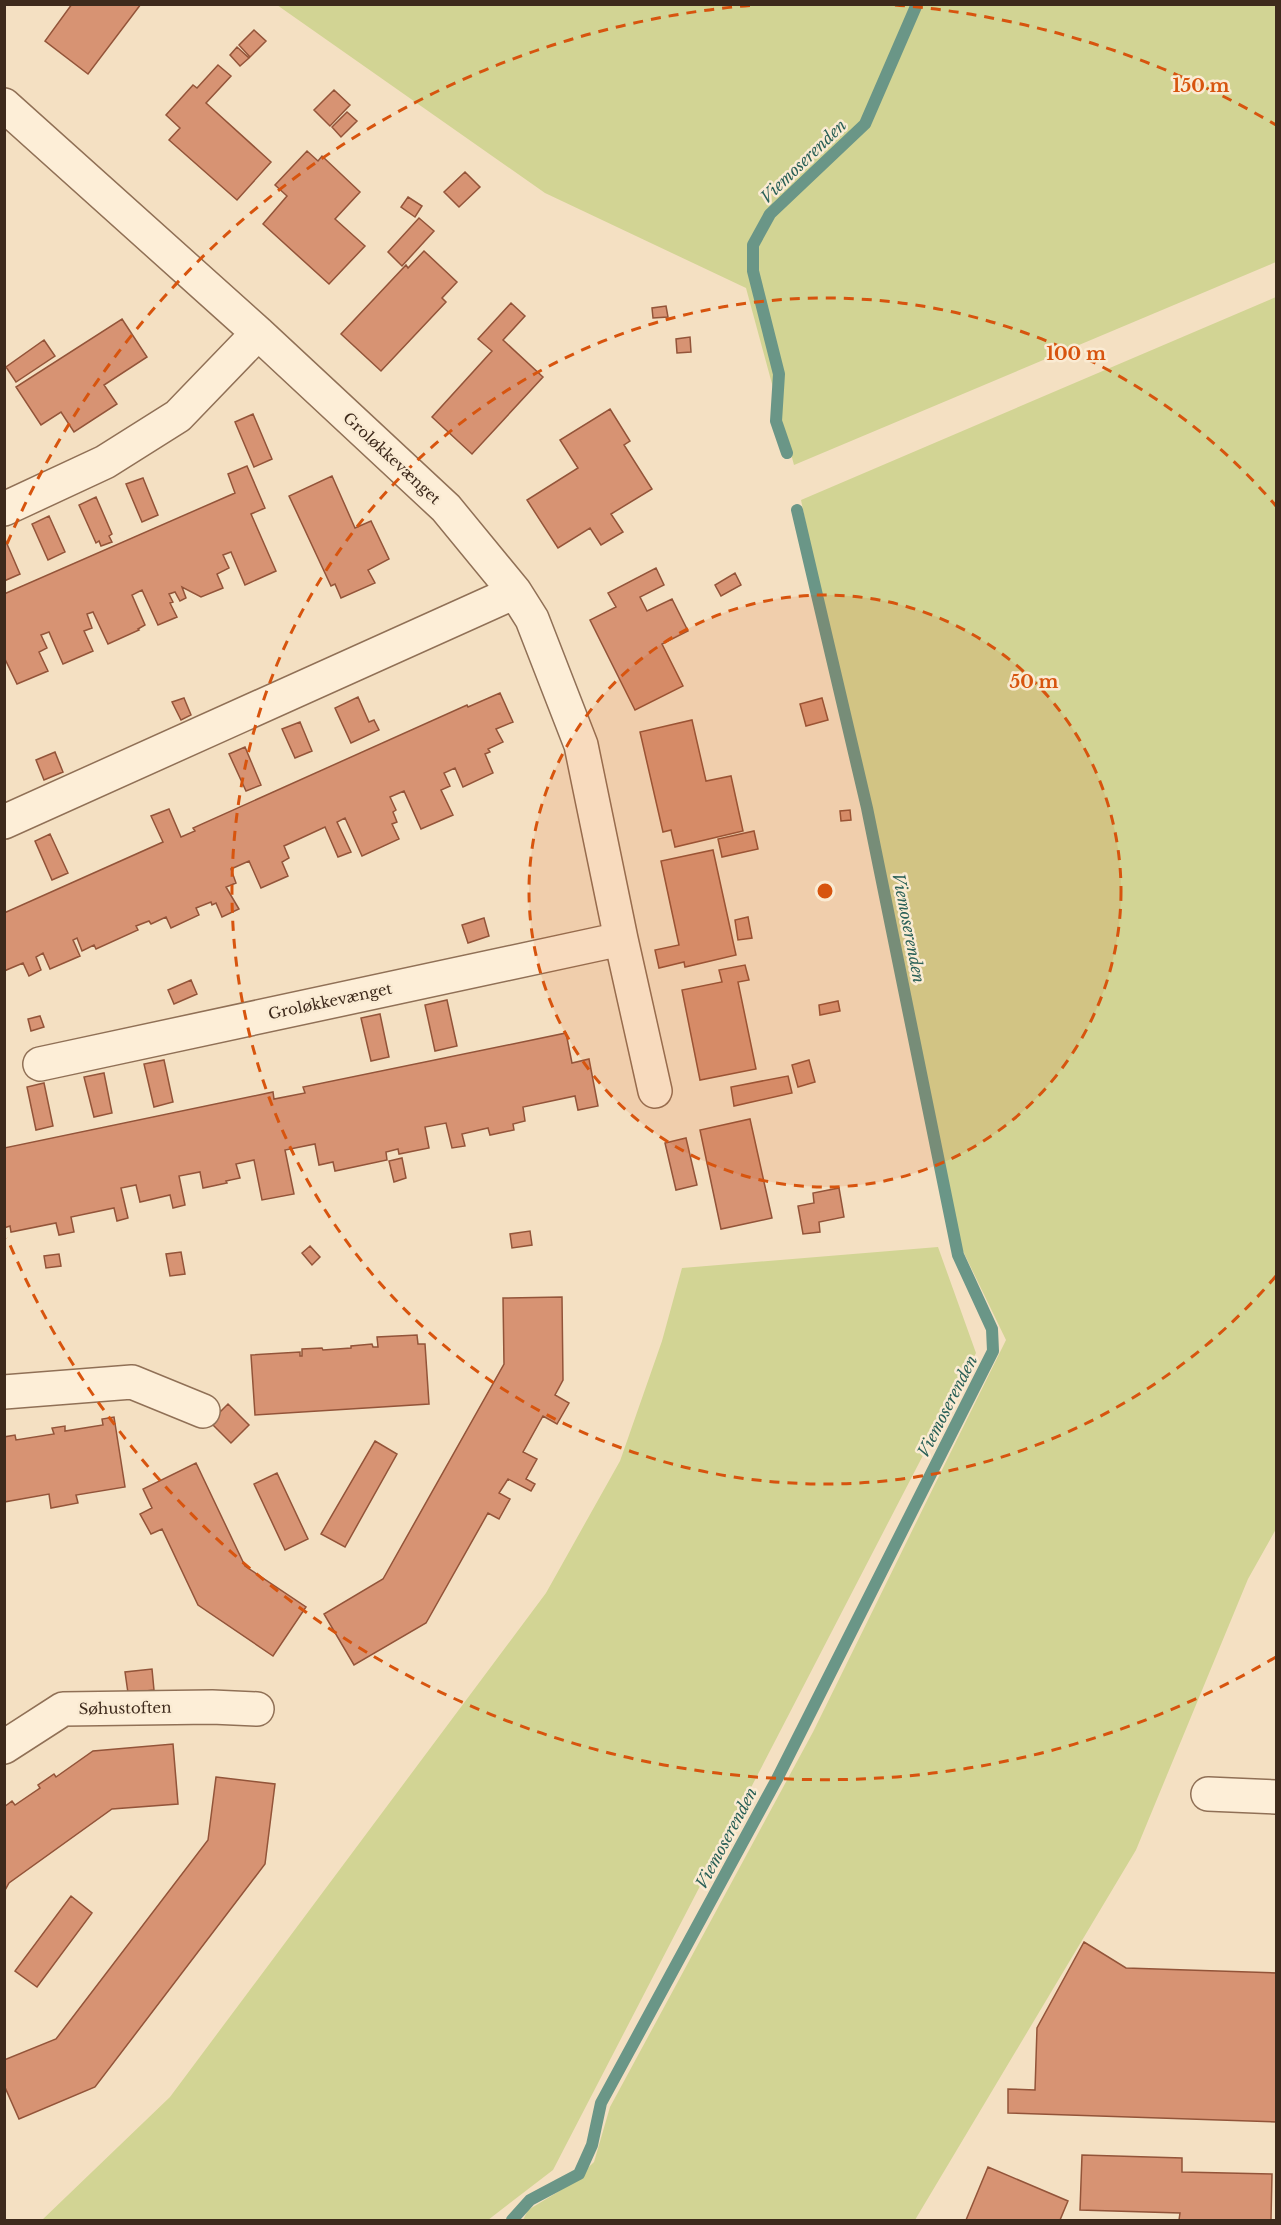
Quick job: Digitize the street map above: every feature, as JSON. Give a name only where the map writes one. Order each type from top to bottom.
[{"type":"street","name":"Groløkkevænget","points":[[4,105],[258,333],[446,508],[515,592],[532,619],[581,745],[655,1091]]},
{"type":"street","points":[[4,508],[105,462],[178,416],[258,333]]},
{"type":"street","points":[[4,822],[515,592]]},
{"type":"street","name":"Groløkkevænget","points":[[40,1064],[621,939]]},
{"type":"street","points":[[4,1392],[132,1382],[203,1411]]},
{"type":"street","name":"Søhustoften","points":[[4,1747],[63,1710],[212,1707],[256,1709]]},
{"type":"street","points":[[1208,1794],[1276,1797]]},
{"type":"green space","points":[[277,5],[1276,5],[1276,262],[794,465],[746,288],[545,193]]},
{"type":"green space","points":[[1276,297],[1276,1529],[1248,1579],[1136,1850],[915,2220],[523,2220],[528,2210],[571,2184],[594,2162],[610,2107],[813,1732],[1006,1340],[947,1218],[801,500]]},
{"type":"green space","points":[[938,1247],[976,1353],[553,2170],[488,2220],[42,2220],[170,2097],[546,1593],[620,1461],[662,1341],[682,1268]]},
{"type":"building","points":[[72,4],[141,4],[88,74],[45,41]]},
{"type":"building","points":[[254,30],[266,41],[250,57],[239,45]]},
{"type":"building","points":[[237,47],[249,58],[240,66],[230,55]]},
{"type":"building","points":[[218,65],[231,76],[206,103],[271,162],[237,200],[169,140],[180,128],[166,115],[193,85],[197,88]]},
{"type":"building","points":[[334,90],[350,105],[330,126],[314,110]]},
{"type":"building","points":[[347,112],[357,121],[341,137],[332,127]]},
{"type":"building","points":[[307,151],[318,161],[322,156],[360,192],[335,219],[365,246],[329,284],[263,224],[287,196],[275,185]]},
{"type":"building","points":[[465,172],[480,187],[459,207],[444,192]]},
{"type":"building","points":[[408,197],[422,206],[415,217],[401,207]]},
{"type":"building","points":[[419,218],[434,231],[402,266],[388,252]]},
{"type":"building","points":[[424,251],[457,282],[442,298],[446,302],[381,371],[341,334],[406,265],[408,268]]},
{"type":"building","points":[[511,303],[525,316],[503,340],[543,377],[472,454],[432,417],[492,351],[478,339]]},
{"type":"building","points":[[666,306],[668,317],[653,318],[652,308]]},
{"type":"building","points":[[122,319],[147,357],[104,385],[117,404],[74,432],[61,412],[41,425],[16,387]]},
{"type":"building","points":[[690,337],[691,352],[677,353],[676,339]]},
{"type":"building","points":[[44,340],[55,356],[16,382],[6,367]]},
{"type":"building","points":[[610,409],[630,441],[624,445],[652,489],[611,514],[623,532],[601,545],[590,528],[558,548],[527,500],[578,468],[560,440]]},
{"type":"building","points":[[253,414],[272,459],[254,467],[235,422]]},
{"type":"building","points":[[247,466],[265,508],[251,514],[276,571],[245,585],[231,552],[223,555],[229,568],[217,574],[223,588],[201,597],[182,587],[186,598],[180,601],[175,592],[169,594],[173,602],[170,603],[177,617],[158,625],[142,590],[132,595],[145,625],[139,630],[108,644],[93,612],[87,614],[92,628],[84,631],[93,651],[63,664],[49,632],[41,635],[47,648],[39,652],[48,671],[17,684],[4,657],[4,594],[235,493],[228,474]]},
{"type":"building","points":[[332,476],[355,528],[371,521],[389,559],[368,570],[375,583],[341,598],[335,584],[331,586],[289,496]]},
{"type":"building","points":[[143,478],[158,515],[142,522],[126,484]]},
{"type":"building","points":[[96,497],[112,534],[109,536],[112,542],[101,546],[99,541],[96,543],[79,505]]},
{"type":"building","points":[[49,516],[65,552],[48,560],[32,524]]},
{"type":"building","points":[[4,537],[20,574],[4,581]]},
{"type":"building","points":[[656,568],[664,585],[640,597],[647,611],[672,599],[688,631],[662,644],[683,686],[635,710],[590,620],[616,607],[608,593]]},
{"type":"building","points":[[735,573],[741,585],[721,596],[715,585]]},
{"type":"building","points":[[500,693],[513,722],[496,729],[503,742],[488,749],[490,752],[485,754],[493,773],[463,787],[455,768],[444,773],[450,786],[441,790],[453,815],[421,829],[404,791],[390,797],[396,810],[393,812],[397,822],[392,824],[399,839],[362,856],[345,818],[337,822],[351,852],[338,857],[325,827],[284,846],[289,858],[282,862],[288,876],[261,888],[249,861],[231,869],[236,883],[226,887],[239,909],[222,917],[216,903],[212,905],[211,902],[196,908],[199,915],[171,928],[166,917],[151,924],[149,921],[136,926],[138,930],[96,949],[94,945],[82,951],[77,938],[73,940],[80,956],[50,969],[43,953],[36,957],[41,970],[29,976],[23,963],[4,971],[4,913],[163,842],[151,816],[169,809],[181,837],[195,831],[193,828],[467,705],[468,707]]},
{"type":"building","points":[[358,697],[369,722],[374,720],[379,730],[351,743],[335,708]]},
{"type":"building","points":[[184,698],[191,715],[181,720],[172,702]]},
{"type":"building","points":[[822,698],[828,720],[806,726],[800,704]]},
{"type":"building","points":[[692,720],[706,781],[731,776],[743,831],[675,847],[671,830],[663,832],[640,732]]},
{"type":"building","points":[[300,722],[312,751],[295,758],[282,729]]},
{"type":"building","points":[[245,747],[261,785],[246,791],[229,754]]},
{"type":"building","points":[[55,752],[63,772],[44,780],[36,760]]},
{"type":"building","points":[[850,810],[851,820],[841,821],[840,811]]},
{"type":"building","points":[[754,831],[758,849],[722,857],[718,839]]},
{"type":"building","points":[[50,834],[68,873],[52,880],[35,841]]},
{"type":"building","points":[[713,850],[736,955],[685,967],[684,962],[659,968],[655,950],[679,945],[661,861]]},
{"type":"building","points":[[748,917],[752,938],[738,940],[735,920]]},
{"type":"building","points":[[484,918],[489,936],[468,943],[462,925]]},
{"type":"building","points":[[745,965],[749,980],[738,982],[756,1069],[700,1080],[682,990],[722,982],[719,970]]},
{"type":"building","points":[[191,980],[197,994],[174,1004],[168,990]]},
{"type":"building","points":[[447,1000],[457,1046],[435,1051],[425,1005]]},
{"type":"building","points":[[838,1001],[840,1011],[820,1015],[819,1005]]},
{"type":"building","points":[[380,1014],[389,1057],[371,1061],[361,1018]]},
{"type":"building","points":[[40,1016],[44,1027],[31,1031],[28,1019]]},
{"type":"building","points":[[566,1033],[572,1063],[589,1059],[598,1106],[578,1110],[575,1096],[523,1107],[525,1121],[513,1124],[514,1130],[490,1135],[488,1128],[462,1134],[465,1146],[452,1148],[446,1123],[425,1127],[429,1148],[399,1154],[398,1149],[386,1152],[387,1160],[335,1171],[333,1162],[319,1165],[315,1144],[285,1150],[294,1194],[262,1200],[254,1160],[236,1164],[240,1178],[226,1181],[227,1183],[203,1188],[200,1172],[179,1176],[185,1205],[173,1208],[170,1195],[140,1202],[136,1185],[121,1188],[128,1218],[117,1221],[114,1208],[71,1217],[74,1232],[59,1235],[56,1223],[11,1232],[10,1226],[4,1228],[4,1148],[273,1092],[274,1099],[305,1093],[303,1087]]},
{"type":"building","points":[[164,1060],[173,1102],[154,1107],[144,1064]]},
{"type":"building","points":[[809,1060],[815,1082],[798,1087],[792,1065]]},
{"type":"building","points":[[104,1073],[112,1113],[94,1117],[84,1077]]},
{"type":"building","points":[[788,1076],[792,1093],[734,1106],[731,1087]]},
{"type":"building","points":[[44,1083],[53,1126],[36,1130],[27,1087]]},
{"type":"building","points":[[750,1119],[772,1218],[721,1229],[700,1130]]},
{"type":"building","points":[[686,1138],[697,1185],[676,1190],[665,1143]]},
{"type":"building","points":[[402,1158],[406,1178],[394,1182],[389,1161]]},
{"type":"building","points":[[839,1188],[844,1217],[819,1222],[820,1232],[803,1234],[798,1206],[814,1203],[813,1193]]},
{"type":"building","points":[[530,1231],[532,1245],[512,1248],[510,1234]]},
{"type":"building","points":[[310,1246],[320,1257],[312,1265],[302,1253]]},
{"type":"building","points":[[181,1252],[185,1274],[170,1276],[166,1254]]},
{"type":"building","points":[[59,1254],[61,1266],[46,1268],[44,1256]]},
{"type":"building","points":[[562,1297],[563,1380],[555,1395],[569,1403],[557,1424],[543,1416],[523,1452],[537,1459],[526,1479],[535,1484],[531,1491],[508,1479],[499,1493],[510,1499],[499,1519],[488,1513],[426,1623],[354,1665],[324,1614],[383,1579],[504,1364],[503,1298]]},
{"type":"building","points":[[417,1335],[418,1344],[425,1344],[429,1404],[255,1415],[251,1355],[300,1352],[302,1356],[302,1349],[351,1348],[351,1346],[372,1344],[373,1347],[378,1347],[377,1337]]},
{"type":"building","points":[[228,1404],[249,1425],[231,1443],[210,1422]]},
{"type":"building","points":[[114,1417],[125,1487],[76,1495],[78,1503],[51,1508],[49,1494],[4,1502],[4,1437],[15,1435],[16,1440],[54,1434],[52,1428],[65,1426],[65,1431],[103,1425],[102,1419]]},
{"type":"building","points":[[375,1441],[397,1454],[345,1547],[321,1534]]},
{"type":"building","points":[[196,1463],[245,1566],[306,1607],[273,1656],[198,1605],[162,1529],[151,1534],[140,1514],[152,1508],[143,1489]]},
{"type":"building","points":[[277,1473],[308,1539],[285,1550],[254,1484]]},
{"type":"building","points":[[152,1669],[154,1690],[128,1693],[125,1672]]},
{"type":"building","points":[[173,1744],[178,1804],[112,1809],[9,1883],[4,1892],[4,1807],[12,1801],[15,1805],[40,1788],[38,1785],[54,1774],[56,1777],[93,1751]]},
{"type":"building","points":[[216,1777],[275,1784],[265,1864],[95,2087],[19,2119],[4,2085],[4,2060],[56,2039],[208,1840]]},
{"type":"building","points":[[71,1896],[92,1913],[37,1987],[15,1971]]},
{"type":"building","points":[[1084,1942],[1126,1968],[1276,1973],[1276,2122],[1008,2113],[1008,2089],[1035,2090],[1037,2028]]},
{"type":"building","points":[[1082,2155],[1182,2158],[1182,2172],[1272,2174],[1271,2220],[1179,2220],[1180,2213],[1080,2210]]},
{"type":"building","points":[[988,2167],[1068,2201],[1060,2220],[966,2220]]},
{"type":"waterway","name":"Viemoserenden","points":[[787,453],[776,421],[779,374],[753,271],[753,245],[770,214],[865,124],[917,4]]},
{"type":"waterway","name":"Viemoserenden","points":[[512,2220],[530,2200],[579,2174],[592,2145],[601,2103],[777,1779],[993,1351],[992,1329],[958,1255],[867,808],[797,510]]}]
